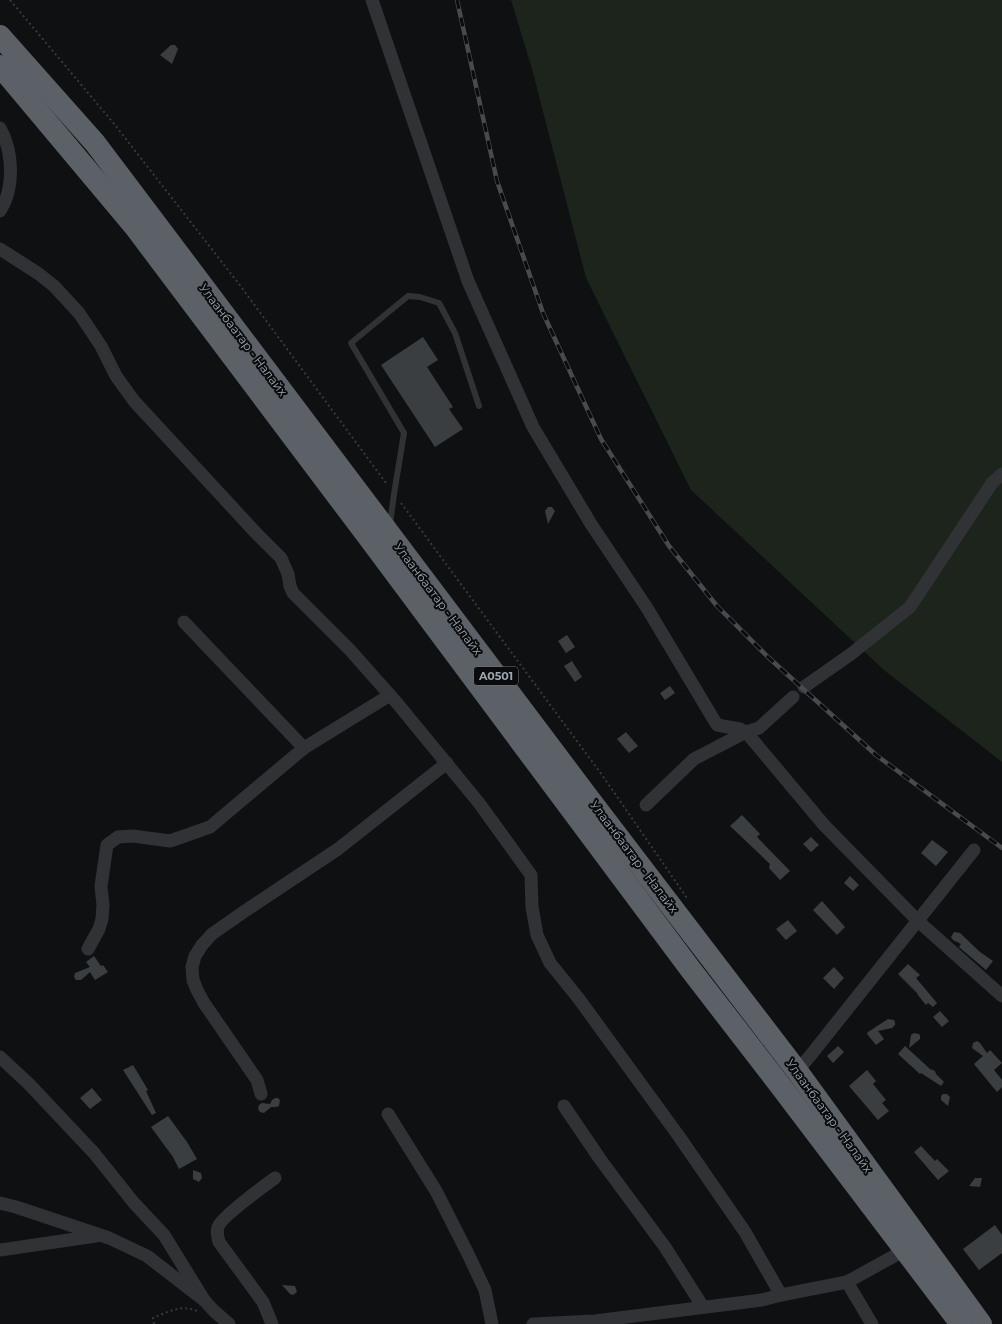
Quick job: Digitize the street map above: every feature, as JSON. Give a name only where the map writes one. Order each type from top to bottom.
[{"type":"highway","name":"Улаанбаатар - Налайх","points":[[0,36],[95,143],[587,796],[797,1071],[981,1324]]},
{"type":"highway","name":"Улаанбаатар - Налайх","points":[[0,66],[135,227],[691,970],[961,1324]]},
{"type":"street","points":[[372,0],[468,282],[533,427],[591,524],[647,608],[718,725],[740,729],[746,732],[824,825],[918,921],[1002,996]]},
{"type":"street","points":[[0,128],[5,136],[10,158],[9,187],[0,211]]},
{"type":"street","points":[[0,249],[39,274],[54,286],[79,313],[101,346],[116,376],[134,401],[256,533],[282,558],[293,593],[350,650],[390,695],[447,763],[531,875],[532,907],[537,934],[550,963],[592,1017],[727,1206],[745,1232],[781,1295]]},
{"type":"street","points":[[804,687],[851,654],[910,607],[992,482],[1002,474]]},
{"type":"street","points":[[184,622],[304,748]]},
{"type":"street","points":[[88,949],[99,929],[102,919],[103,905],[101,886],[106,845],[118,837],[133,836],[170,841],[210,827],[304,748],[390,695]]},
{"type":"street","points":[[646,805],[694,759],[746,732],[759,728],[793,697]]},
{"type":"street","points":[[261,1094],[257,1080],[204,1003],[197,990],[193,980],[192,967],[195,956],[212,934],[338,849],[447,763]]},
{"type":"street","points":[[797,1071],[974,850]]},
{"type":"street","points":[[0,1057],[29,1084],[94,1153],[134,1204],[164,1235],[204,1300]]},
{"type":"street","points":[[564,1106],[600,1159],[666,1247],[703,1307]]},
{"type":"street","points":[[388,1114],[436,1191],[469,1256],[485,1290],[492,1324]]},
{"type":"street","points":[[272,1324],[263,1302],[219,1242],[216,1233],[218,1226],[225,1218],[275,1178]]},
{"type":"street","points":[[0,1204],[16,1207],[109,1238],[147,1256],[204,1300],[229,1324]]},
{"type":"street","points":[[0,1250],[100,1235]]},
{"type":"street","points":[[533,1324],[594,1323],[762,1300],[847,1282],[905,1250]]},
{"type":"street","points":[[847,1282],[872,1324]]},
{"type":"lane","points":[[389,534],[404,433],[351,343],[408,296],[420,297],[438,303],[455,333],[479,406]]},
{"type":"path","points":[[10,0],[115,125],[239,284],[597,769],[688,899]]},
{"type":"path","points":[[154,1324],[153,1318],[179,1308],[192,1309],[198,1312]]},
{"type":"shaded area","points":[[511,0],[1002,0],[1002,762],[885,671],[691,490],[586,278],[532,69]]},
{"type":"building","points":[[171,45],[175,45],[178,49],[172,64],[160,55]]},
{"type":"building","points":[[423,337],[438,360],[427,367],[453,407],[449,409],[463,429],[435,447],[381,365]]},
{"type":"building","points":[[548,507],[552,507],[555,511],[548,524],[545,511]]},
{"type":"building","points":[[567,635],[575,647],[566,653],[558,641]]},
{"type":"building","points":[[572,661],[582,677],[575,682],[564,666]]},
{"type":"building","points":[[670,686],[675,693],[665,700],[660,693]]},
{"type":"building","points":[[626,732],[638,746],[629,753],[617,739]]},
{"type":"building","points":[[742,815],[760,834],[757,837],[790,871],[780,880],[769,868],[770,864],[730,826]]},
{"type":"building","points":[[811,837],[819,845],[811,852],[803,844]]},
{"type":"building","points":[[932,840],[948,852],[936,866],[921,853]]},
{"type":"building","points":[[850,876],[859,885],[853,891],[844,883]]},
{"type":"building","points":[[822,901],[845,927],[837,935],[813,910]]},
{"type":"building","points":[[788,920],[797,931],[786,940],[776,929]]},
{"type":"building","points":[[954,932],[960,933],[980,952],[993,961],[986,970],[959,947],[961,944],[953,940],[951,937]]},
{"type":"building","points":[[94,956],[101,966],[103,965],[108,972],[95,980],[90,972],[81,980],[76,980],[74,977],[75,973],[90,967],[86,962]]},
{"type":"building","points":[[908,964],[920,975],[916,978],[937,1003],[933,1007],[928,1003],[926,1005],[918,994],[898,974]]},
{"type":"building","points":[[834,967],[844,978],[834,989],[823,978]]},
{"type":"building","points":[[940,1011],[949,1021],[942,1027],[933,1017]]},
{"type":"building","points":[[888,1019],[894,1020],[895,1025],[892,1028],[878,1031],[884,1039],[876,1045],[867,1034]]},
{"type":"building","points":[[914,1033],[919,1034],[920,1039],[909,1048],[911,1035]]},
{"type":"building","points":[[977,1041],[987,1053],[990,1050],[1002,1063],[994,1070],[1002,1080],[1002,1087],[997,1092],[974,1064],[983,1056],[972,1048],[973,1043]]},
{"type":"building","points":[[838,1046],[844,1052],[833,1063],[827,1056]]},
{"type":"building","points":[[905,1046],[930,1069],[935,1071],[944,1082],[941,1086],[921,1073],[920,1074],[898,1054]]},
{"type":"building","points":[[133,1065],[148,1090],[146,1091],[156,1113],[152,1115],[123,1070]]},
{"type":"building","points":[[867,1070],[876,1081],[873,1084],[886,1100],[882,1103],[889,1111],[878,1120],[849,1086]]},
{"type":"building","points":[[92,1088],[102,1100],[90,1109],[80,1098]]},
{"type":"building","points":[[943,1094],[947,1094],[950,1097],[948,1106],[941,1100],[941,1096]]},
{"type":"building","points":[[275,1098],[280,1100],[279,1106],[271,1107],[264,1113],[260,1112],[258,1109],[259,1105],[262,1103],[270,1104]]},
{"type":"building","points":[[168,1116],[187,1142],[197,1159],[179,1169],[173,1157],[151,1127]]},
{"type":"building","points":[[921,1146],[935,1161],[937,1159],[949,1171],[938,1180],[914,1152]]},
{"type":"building","points":[[193,1170],[201,1173],[202,1178],[199,1182],[193,1179]]},
{"type":"building","points":[[975,1178],[982,1178],[980,1187],[969,1186]]},
{"type":"building","points":[[995,1225],[1002,1235],[1002,1253],[979,1270],[963,1249]]},
{"type":"building","points":[[282,1285],[295,1286],[297,1292],[293,1295],[290,1294]]},
{"type":"railway","points":[[457,0],[497,181],[543,313],[601,439],[669,546],[717,606],[768,657],[876,755],[1002,848]]}]
